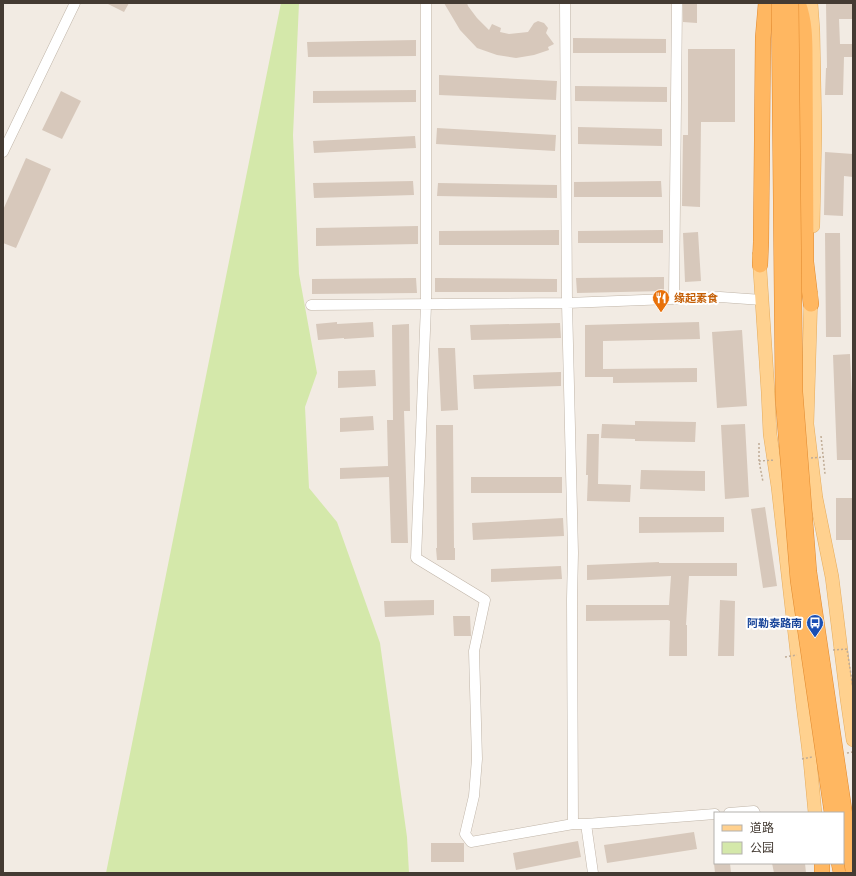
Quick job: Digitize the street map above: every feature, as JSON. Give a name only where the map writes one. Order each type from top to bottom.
[{"type":"highway","points":[[760,265],[762,206],[763,38],[766,3]]},
{"type":"highway","points":[[779,3],[783,399],[798,580],[832,812]]},
{"type":"highway","points":[[791,3],[795,392],[809,572],[853,870]]},
{"type":"highway","points":[[798,3],[804,29],[806,59],[806,262],[810,304]]},
{"type":"main road","points":[[762,3],[758,79],[756,218],[770,434],[778,487],[815,812]]},
{"type":"main road","points":[[811,3],[815,130],[807,424],[816,498],[832,578],[850,698],[853,740]]},
{"type":"main road","points":[[803,705],[850,698]]},
{"type":"main road","points":[[806,729],[852,721]]},
{"type":"street","points":[[3,152],[75,3]]},
{"type":"street","points":[[426,3],[426,305],[416,558],[485,600],[474,651],[477,759],[474,796],[464,834],[471,842],[573,824],[714,814]]},
{"type":"street","points":[[566,3],[567,303],[573,554],[573,824]]},
{"type":"street","points":[[674,298],[677,3]]},
{"type":"street","points":[[312,305],[567,303],[720,297],[762,300]]},
{"type":"street","points":[[742,812],[754,812]]},
{"type":"street","points":[[586,824],[593,873]]},
{"type":"path","points":[[821,436],[825,474]]},
{"type":"path","points":[[759,442],[759,461],[763,482]]},
{"type":"green space","points":[[281,3],[299,3],[293,135],[299,274],[317,373],[305,407],[309,488],[337,522],[380,643],[407,837],[409,873],[106,873]]},
{"type":"building","points":[[106,3],[129,3],[124,12]]},
{"type":"building","points":[[444,3],[467,3],[477,18],[489,30],[492,24],[501,28],[500,32],[509,34],[528,32],[534,23],[538,21],[544,23],[548,28],[546,33],[554,44],[548,47],[549,50],[534,55],[516,58],[497,55],[477,48],[460,30]]},
{"type":"building","points":[[683,3],[697,3],[697,23],[683,22]]},
{"type":"building","points":[[826,3],[853,4],[853,19],[839,19],[840,44],[853,44],[853,57],[844,57],[843,95],[825,95],[827,68]]},
{"type":"building","points":[[573,38],[666,39],[666,53],[573,53]]},
{"type":"building","points":[[416,40],[416,56],[308,57],[307,42]]},
{"type":"building","points":[[688,49],[735,49],[735,122],[701,122],[700,207],[682,206],[683,135],[688,135]]},
{"type":"building","points":[[439,75],[557,81],[556,100],[439,95]]},
{"type":"building","points":[[575,86],[667,87],[667,102],[575,101]]},
{"type":"building","points":[[416,90],[416,102],[313,103],[313,91]]},
{"type":"building","points":[[61,91],[81,101],[62,139],[42,130]]},
{"type":"building","points":[[578,127],[662,129],[662,146],[578,144]]},
{"type":"building","points":[[437,128],[556,135],[555,151],[436,144]]},
{"type":"building","points":[[415,136],[416,148],[314,153],[313,141]]},
{"type":"building","points":[[825,152],[853,154],[853,177],[844,176],[843,216],[824,215]]},
{"type":"building","points":[[26,158],[51,169],[16,248],[3,243],[3,210]]},
{"type":"building","points":[[413,181],[414,195],[314,198],[313,183]]},
{"type":"building","points":[[661,181],[662,197],[574,197],[574,182]]},
{"type":"building","points":[[438,183],[557,185],[557,198],[437,196]]},
{"type":"building","points":[[418,226],[418,244],[316,246],[316,228]]},
{"type":"building","points":[[559,230],[559,245],[439,245],[439,231]]},
{"type":"building","points":[[663,230],[663,243],[578,243],[578,231]]},
{"type":"building","points":[[698,232],[701,281],[685,282],[683,233]]},
{"type":"building","points":[[825,233],[840,233],[841,337],[826,337]]},
{"type":"building","points":[[664,277],[664,291],[577,293],[576,278]]},
{"type":"building","points":[[416,278],[417,293],[312,294],[312,279]]},
{"type":"building","points":[[435,278],[557,279],[557,292],[435,292]]},
{"type":"building","points":[[337,322],[337,324],[373,322],[374,337],[318,340],[316,324]]},
{"type":"building","points":[[699,322],[700,339],[603,341],[603,369],[697,368],[697,382],[613,383],[613,377],[585,377],[585,325]]},
{"type":"building","points":[[560,323],[561,338],[471,340],[470,325]]},
{"type":"building","points":[[409,324],[410,411],[404,411],[408,543],[391,543],[389,477],[340,479],[340,468],[388,466],[387,420],[393,420],[392,325]]},
{"type":"building","points":[[742,330],[747,406],[717,408],[712,332]]},
{"type":"building","points":[[438,348],[455,348],[458,410],[441,411]]},
{"type":"building","points":[[850,354],[853,417],[853,460],[837,460],[833,355]]},
{"type":"building","points":[[375,370],[376,386],[338,388],[338,371]]},
{"type":"building","points":[[561,372],[561,386],[474,389],[473,375]]},
{"type":"building","points":[[373,416],[374,430],[340,432],[340,418]]},
{"type":"building","points":[[635,421],[696,422],[695,442],[635,441],[635,439],[601,438],[602,424],[635,425]]},
{"type":"building","points":[[745,424],[749,497],[725,499],[721,425]]},
{"type":"building","points":[[436,425],[453,425],[455,560],[437,560]]},
{"type":"building","points":[[587,434],[599,434],[598,484],[631,485],[630,502],[587,501]]},
{"type":"building","points":[[641,470],[705,471],[705,491],[640,489]]},
{"type":"building","points":[[471,477],[562,477],[562,493],[471,493]]},
{"type":"building","points":[[836,498],[853,498],[853,540],[836,540]]},
{"type":"building","points":[[765,507],[777,586],[763,588],[751,509]]},
{"type":"building","points":[[639,517],[724,517],[724,532],[639,533]]},
{"type":"building","points":[[563,518],[564,536],[473,540],[472,523]]},
{"type":"building","points":[[659,562],[737,563],[737,576],[689,576],[686,625],[687,656],[669,656],[670,621],[668,620],[586,621],[586,605],[669,605],[671,576],[587,580],[587,565]]},
{"type":"building","points":[[561,566],[562,579],[491,582],[491,569]]},
{"type":"building","points":[[434,600],[434,615],[385,617],[384,601]]},
{"type":"building","points":[[720,600],[735,601],[734,656],[718,656]]},
{"type":"building","points":[[453,616],[470,616],[471,636],[454,636]]},
{"type":"building","points":[[694,832],[697,849],[607,863],[604,845]]},
{"type":"building","points":[[578,841],[581,857],[516,870],[513,853]]},
{"type":"building","points":[[431,843],[464,843],[464,862],[431,862]]},
{"type":"building","points":[[714,864],[730,864],[731,873],[715,873]]},
{"type":"building","points":[[772,864],[805,864],[806,873],[774,873]]},
{"type":"place","name":"缘起素食","points":[[661,313]]},
{"type":"place","name":"阿勒泰路南","points":[[815,638]]}]
